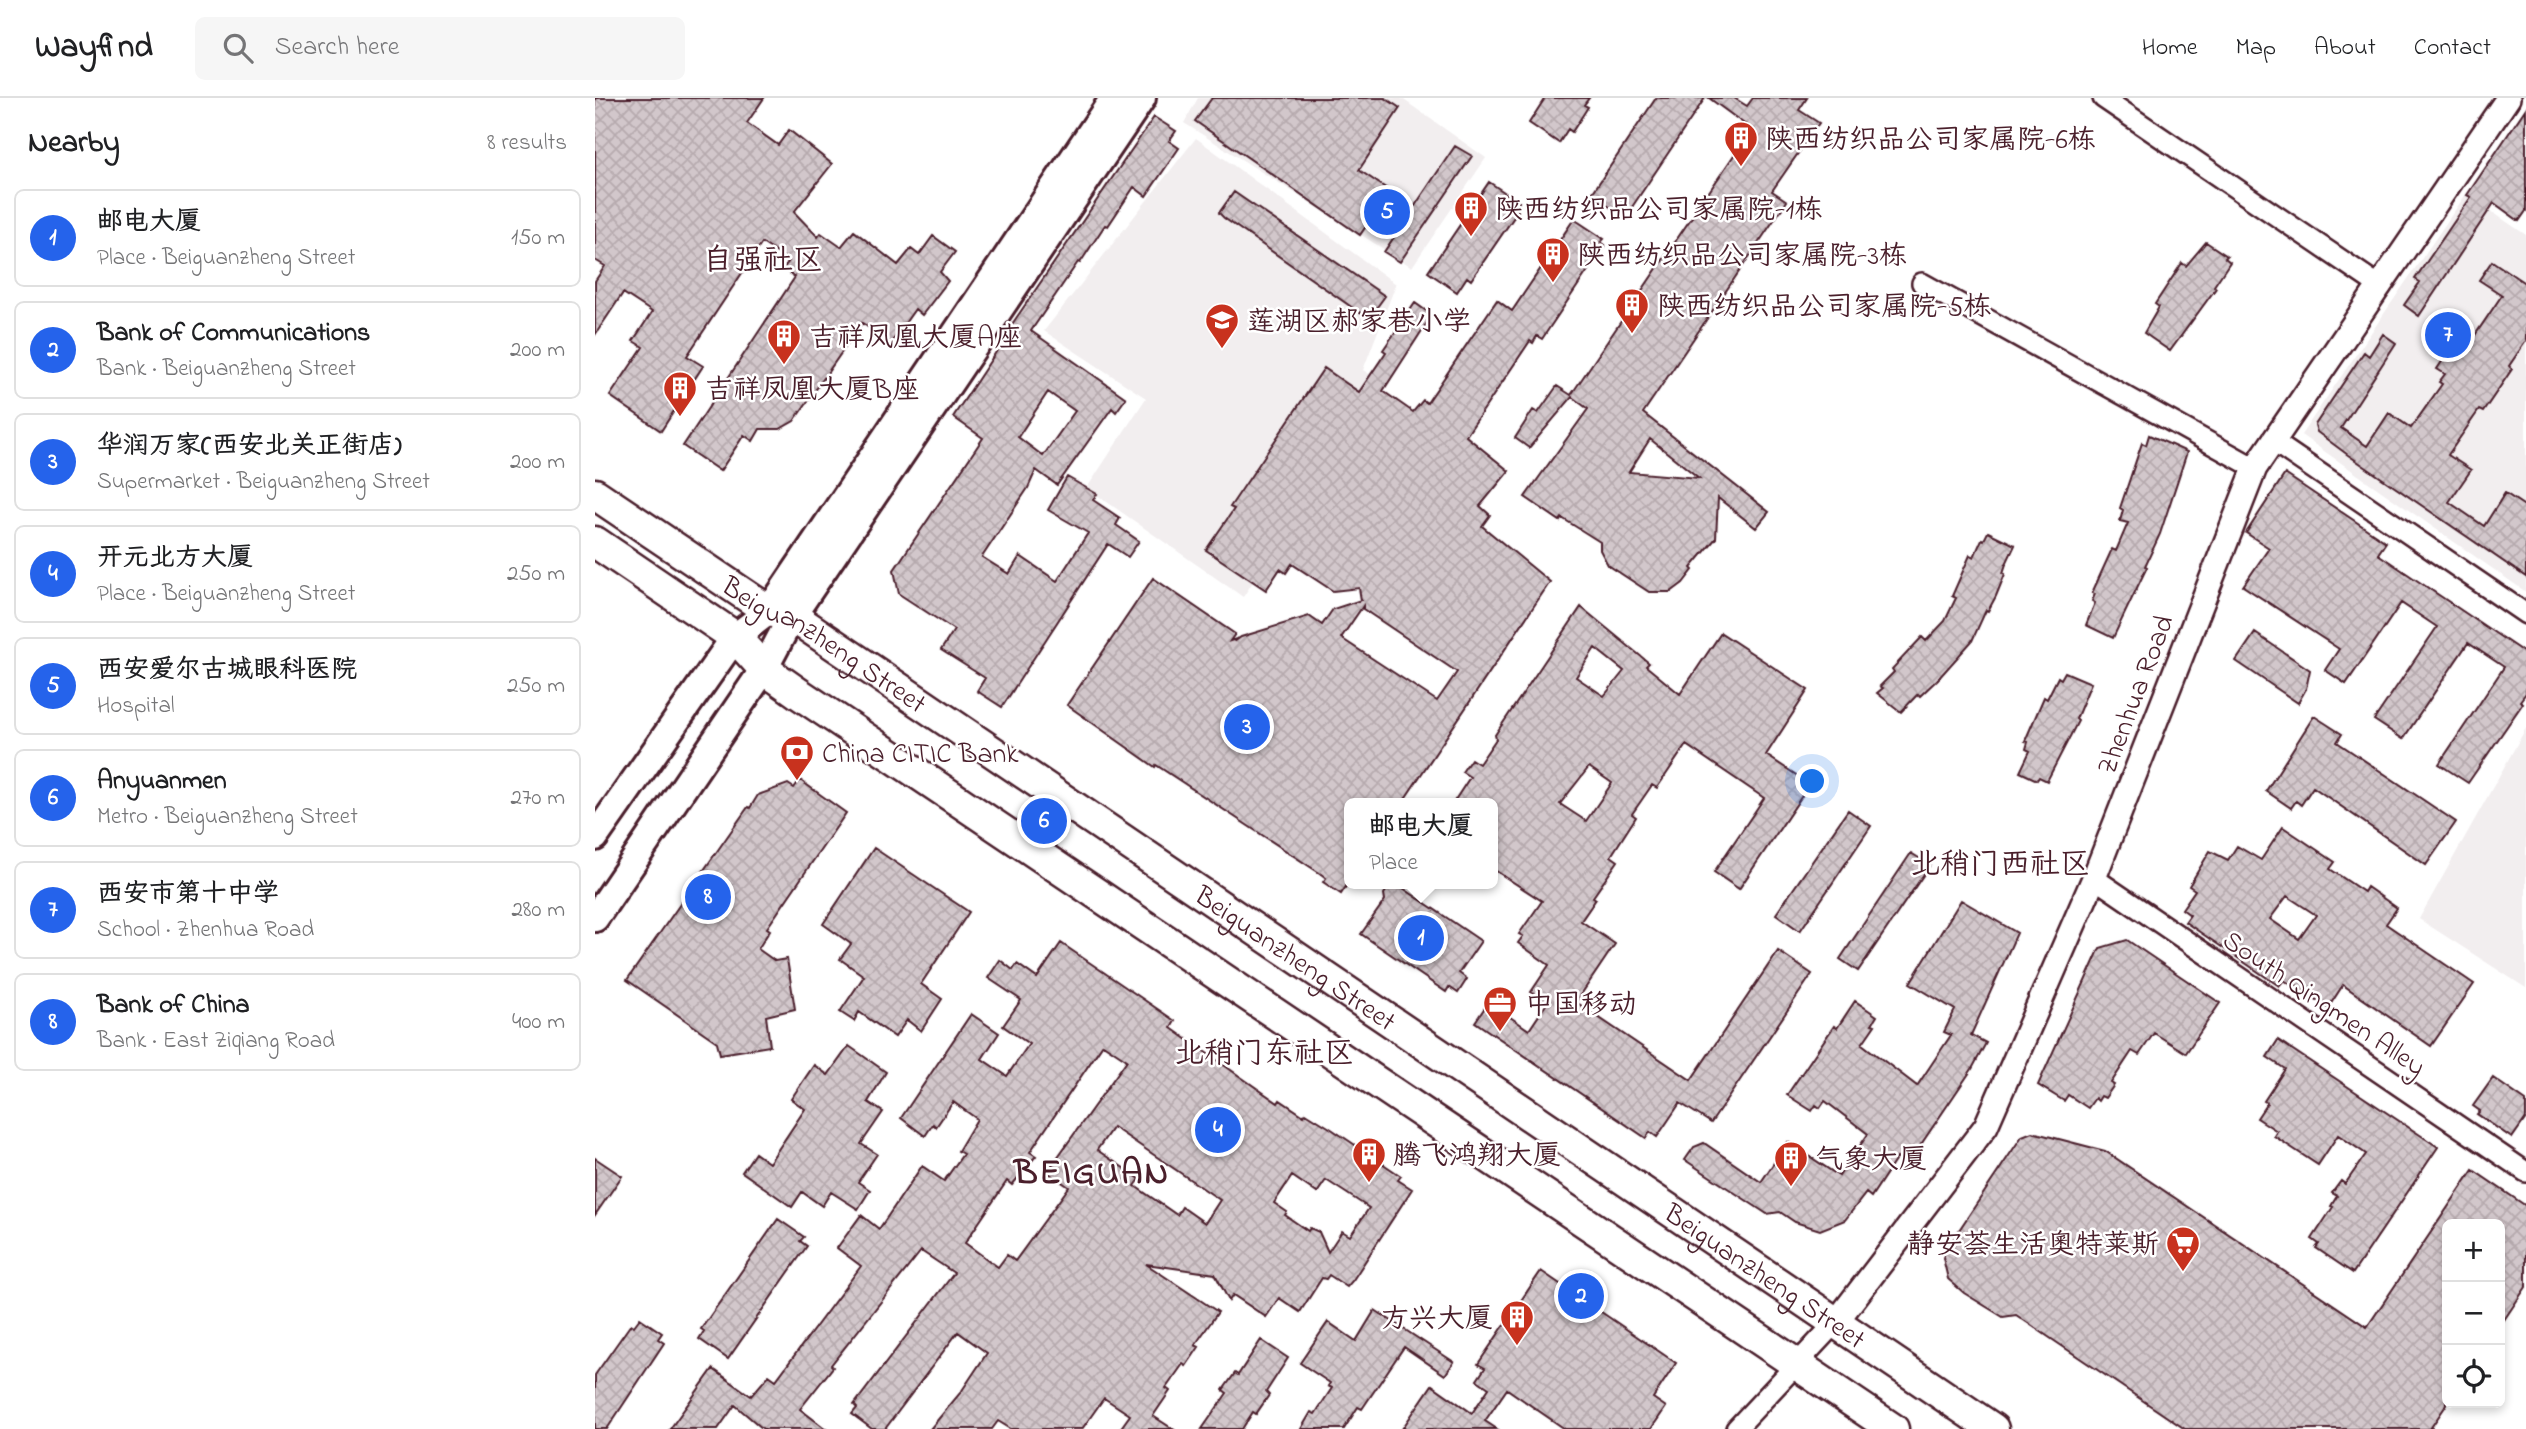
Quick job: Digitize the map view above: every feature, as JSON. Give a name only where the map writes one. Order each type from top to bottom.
[{"type":"main road","points":[[595,918],[764,669],[780,614],[1114,98]]},
{"type":"main road","points":[[595,837],[735,637],[780,614],[1142,98]]},
{"type":"main road","name":"Beiguanzheng Street","points":[[595,494],[780,614],[1993,1429]]},
{"type":"main road","name":"Beiguanzheng Street","points":[[595,542],[735,637],[764,669],[1892,1429]]},
{"type":"street","points":[[2103,98],[2381,287]]},
{"type":"street","name":"Zhenhua Road","points":[[1836,1322],[1986,1126],[2094,878],[2255,468],[2508,98]]},
{"type":"street","points":[[1922,283],[2255,468]]},
{"type":"street","points":[[2274,442],[2526,614]]},
{"type":"street","name":"South Qingmen Alley","points":[[2094,878],[2526,1172]]},
{"type":"street","points":[[1736,1429],[1836,1322]]},
{"type":"shaded area","points":[[1198,98],[1401,98],[1486,158],[1412,267],[1184,123]]},
{"type":"shaded area","name":"莲湖区郝家巷小学","points":[[1196,138],[1396,284],[1363,370],[1384,383],[1243,597],[1087,488],[1146,398],[1044,331]]},
{"type":"shaded area","points":[[2466,194],[2526,235],[2526,592],[2301,435]]},
{"type":"shaded area","points":[[2526,728],[2526,988],[2419,919]]},
{"type":"building","points":[[595,98],[764,98],[747,123],[778,145],[789,130],[832,164],[794,212],[818,237],[821,233],[841,247],[854,231],[898,265],[911,249],[919,255],[933,236],[955,252],[940,272],[948,281],[922,315],[915,309],[891,343],[862,323],[794,421],[780,429],[760,429],[753,441],[744,435],[720,471],[683,446],[795,277],[783,269],[789,261],[762,243],[687,356],[703,366],[661,431],[610,396],[643,347],[633,341],[652,312],[623,293],[595,335],[595,281],[605,266],[595,260]]},
{"type":"building","points":[[1212,98],[1385,98],[1400,108],[1359,170],[1390,191],[1360,235],[1195,121]]},
{"type":"building","points":[[1545,98],[1589,98],[1584,105],[1588,107],[1572,132],[1568,129],[1559,143],[1529,123]]},
{"type":"building","points":[[1656,98],[1705,98],[1630,210],[1625,207],[1621,214],[1591,195]]},
{"type":"building","points":[[1709,98],[1734,98],[1747,106],[1753,98],[1807,98],[1799,110],[1819,123],[1772,191],[1787,201],[1643,413],[1769,512],[1756,528],[1718,498],[1716,538],[1691,568],[1693,570],[1683,583],[1671,592],[1649,592],[1608,565],[1600,550],[1600,542],[1562,518],[1560,521],[1525,497],[1588,409],[1572,397],[1529,448],[1515,438],[1533,410],[1538,413],[1557,386],[1571,395],[1736,152],[1732,149],[1747,126]],"holes":[[[1650,439],[1699,478],[1629,472]]]},
{"type":"building","points":[[2526,108],[2526,211],[2519,221],[2494,203],[2419,316],[2404,305],[2420,282],[2415,279],[2471,197],[2467,195]]},
{"type":"building","points":[[1154,117],[1176,131],[1169,141],[1179,148],[1146,196],[1134,187],[1031,331],[1126,398],[1116,412],[1112,408],[1057,485],[1036,470],[1028,488],[982,557],[1009,574],[1020,556],[1057,581],[1088,533],[1048,510],[1067,477],[1097,494],[1093,500],[1120,518],[1116,525],[1139,541],[1128,557],[1108,544],[1002,707],[977,691],[985,678],[941,650],[954,630],[899,594],[894,570],[983,438],[953,417],[1012,328],[1010,327]],"holes":[[[1048,392],[1075,411],[1043,456],[1018,437]]]},
{"type":"building","points":[[1455,146],[1472,156],[1400,262],[1384,252]]},
{"type":"building","points":[[1489,182],[1519,202],[1515,208],[1518,211],[1471,280],[1467,277],[1457,292],[1428,272]]},
{"type":"building","points":[[1234,192],[1385,296],[1372,314],[1366,310],[1363,315],[1224,218],[1219,213]]},
{"type":"building","points":[[1574,219],[1604,239],[1601,242],[1605,245],[1542,339],[1537,336],[1533,343],[1530,341],[1466,436],[1509,471],[1480,506],[1490,515],[1482,526],[1550,582],[1405,798],[1344,798],[1344,889],[1341,894],[1323,882],[1326,878],[1321,874],[1156,765],[1155,767],[1067,705],[1153,578],[1235,634],[1230,641],[1236,639],[1234,642],[1241,637],[1309,616],[1322,625],[1333,609],[1361,600],[1359,588],[1333,591],[1292,564],[1286,573],[1280,569],[1266,590],[1206,550],[1234,509],[1230,507],[1324,368],[1359,392],[1415,303],[1432,315],[1383,391],[1413,412],[1423,400],[1427,403],[1497,300],[1512,311]],"holes":[[[1363,606],[1363,609],[1457,672],[1437,701],[1341,638]]]},
{"type":"building","points":[[2206,242],[2227,256],[2225,258],[2230,262],[2214,286],[2216,288],[2170,351],[2144,333],[2159,307],[2155,304],[2182,263],[2186,266]]},
{"type":"building","points":[[2492,261],[2526,284],[2526,341],[2509,366],[2512,369],[2483,412],[2479,410],[2448,455],[2471,470],[2449,502],[2484,526],[2505,493],[2526,507],[2526,577],[2348,455],[2317,432],[2315,425],[2364,352],[2369,356],[2383,334],[2396,343],[2341,428],[2367,446],[2389,413],[2411,428],[2442,384],[2439,382],[2445,374],[2437,369],[2455,342],[2463,347],[2468,339],[2471,341],[2502,295],[2479,280]]},
{"type":"building","points":[[2149,435],[2187,452],[2160,534],[2145,566],[2147,567],[2113,638],[2086,625],[2095,603],[2092,601],[2095,594],[2092,593],[2112,549],[2116,551],[2128,523],[2120,521],[2123,510],[2120,508],[2142,443],[2146,445]]},
{"type":"building","points":[[2285,474],[2386,542],[2378,554],[2526,654],[2526,693],[2520,701],[2523,703],[2468,783],[2439,764],[2504,667],[2468,643],[2403,739],[2374,720],[2437,627],[2401,603],[2346,684],[2325,670],[2339,649],[2243,586],[2269,548],[2246,533]]},
{"type":"building","points":[[1988,532],[2015,545],[1996,596],[1988,611],[1986,610],[1972,641],[1938,679],[1920,696],[1918,694],[1901,712],[1877,693],[1883,688],[1880,686],[1922,637],[1926,641],[1945,621],[1956,598],[1952,596],[1970,555],[1974,557]]},
{"type":"building","points":[[1581,607],[1649,663],[1646,666],[1680,694],[1721,633],[1808,690],[1766,755],[1810,784],[1739,889],[1714,872],[1764,798],[1686,745],[1657,788],[1652,785],[1632,814],[1636,817],[1611,856],[1618,861],[1593,897],[1596,899],[1581,921],[1615,944],[1576,1002],[1691,1080],[1778,951],[1812,974],[1711,1123],[1680,1103],[1657,1137],[1650,1132],[1646,1138],[1475,1022],[1486,1006],[1497,1014],[1500,1010],[1529,1030],[1547,1003],[1531,992],[1549,965],[1518,943],[1523,936],[1519,934],[1542,901],[1498,872],[1498,798],[1456,798],[1470,777],[1462,772],[1471,759],[1479,764],[1496,739],[1495,735]],"holes":[[[1595,648],[1624,671],[1604,696],[1576,677]],[[1589,767],[1612,783],[1586,821],[1560,804]]]},
{"type":"building","points":[[2255,633],[2310,670],[2306,689],[2298,703],[2236,661]]},
{"type":"building","points":[[2065,672],[2091,683],[2076,719],[2078,721],[2047,781],[2039,777],[2037,780],[2020,772],[2030,751],[2026,749],[2028,742],[2025,741],[2044,697],[2047,699],[2058,677],[2061,679]]},
{"type":"building","points":[[2314,716],[2342,734],[2337,742],[2456,822],[2426,865],[2313,787],[2301,805],[2296,801],[2291,808],[2266,791]]},
{"type":"building","points":[[800,780],[846,813],[767,928],[770,930],[758,949],[775,961],[787,959],[795,1009],[766,1016],[770,1046],[720,1054],[717,1042],[627,980],[758,795],[788,784],[794,788]]},
{"type":"building","points":[[1848,810],[1871,826],[1800,931],[1776,914]]},
{"type":"building","points":[[2283,827],[2335,862],[2330,869],[2364,892],[2367,887],[2397,908],[2386,924],[2474,984],[2431,1046],[2343,985],[2328,1008],[2293,983],[2291,985],[2284,980],[2279,986],[2185,922],[2190,915],[2182,909],[2195,890],[2189,886],[2210,851],[2228,860],[2237,846],[2261,860]],"holes":[[[2287,896],[2316,915],[2299,939],[2270,919]]]},
{"type":"building","points":[[874,848],[969,912],[921,984],[942,999],[921,1031],[907,1020],[895,1037],[859,1012],[854,1021],[840,1012],[864,976],[840,959],[851,944],[823,924]]},
{"type":"building","points":[[1911,853],[1930,865],[1858,971],[1840,959]]},
{"type":"building","points":[[1388,889],[1404,889],[1481,941],[1459,973],[1467,979],[1458,993],[1449,987],[1446,992],[1361,934],[1385,900],[1384,894]]},
{"type":"building","points":[[1961,900],[2017,933],[1971,1035],[1986,1043],[1972,1069],[1907,1165],[1897,1158],[1871,1197],[1866,1193],[1845,1220],[1820,1230],[1795,1222],[1780,1212],[1767,1214],[1685,1160],[1694,1147],[1704,1143],[1761,1182],[1788,1142],[1839,1176],[1868,1134],[1825,1101],[1820,1108],[1816,1105],[1812,1111],[1787,1095],[1834,1026],[1837,1028],[1855,1001],[1877,1016],[1872,1024],[1875,1025],[1862,1044],[1917,1086],[1951,1035],[1944,1032],[1955,1010],[1910,983]]},
{"type":"building","points":[[2127,940],[2220,1003],[2186,1053],[2154,1033],[2139,1055],[2132,1051],[2111,1083],[2114,1085],[2105,1098],[2101,1096],[2098,1101],[2095,1098],[2088,1108],[2068,1095],[2064,1101],[2038,1085],[2100,948]]},
{"type":"building","points":[[1061,943],[1175,1021],[1171,1028],[1278,1103],[1280,1100],[1304,1116],[1306,1113],[1401,1176],[1398,1180],[1412,1189],[1353,1280],[1347,1287],[1329,1275],[1326,1279],[1322,1278],[1300,1312],[1279,1298],[1266,1317],[1233,1295],[1229,1301],[1215,1274],[1146,1264],[1218,1312],[1195,1345],[1199,1347],[1186,1366],[1183,1364],[1166,1388],[1170,1391],[1153,1416],[1173,1429],[1120,1429],[1130,1415],[1104,1398],[1082,1429],[1011,1429],[998,1421],[992,1429],[930,1429],[961,1392],[987,1353],[958,1332],[885,1429],[872,1429],[852,1414],[857,1408],[854,1405],[954,1273],[921,1251],[831,1365],[833,1367],[800,1409],[826,1429],[763,1429],[735,1405],[718,1429],[670,1429],[713,1369],[751,1396],[769,1375],[776,1380],[861,1266],[837,1248],[861,1215],[879,1229],[922,1166],[944,1181],[963,1154],[958,1151],[977,1119],[953,1102],[936,1127],[933,1124],[925,1136],[901,1118],[971,1014],[999,1033],[982,1059],[1007,1076],[1029,1044],[1003,1026],[1021,1000],[988,978],[1000,960],[1013,970],[1017,964],[1037,978]],"holes":[[[1103,1044],[1127,1060],[1047,1172],[1069,1187],[1015,1261],[1007,1255],[998,1267],[965,1243],[1007,1181],[1012,1185],[1036,1156],[1030,1152]],[[1113,1127],[1220,1200],[1205,1223],[1182,1207],[1177,1215],[1135,1186],[1140,1179],[1097,1150]],[[1292,1176],[1317,1193],[1326,1180],[1369,1208],[1350,1236],[1342,1231],[1328,1252],[1319,1232],[1310,1228],[1308,1231],[1285,1215],[1287,1212],[1274,1203]]]},
{"type":"building","points":[[2278,1040],[2438,1147],[2353,1273],[2316,1248],[2319,1244],[2312,1239],[2333,1207],[2331,1206],[2337,1196],[2332,1193],[2341,1181],[2345,1184],[2366,1154],[2338,1135],[2318,1165],[2274,1136],[2277,1131],[2257,1118],[2267,1103],[2264,1101],[2285,1069],[2267,1057]]},
{"type":"building","points":[[849,1046],[886,1072],[868,1102],[883,1112],[861,1144],[877,1154],[858,1182],[870,1190],[858,1209],[831,1192],[822,1206],[802,1192],[792,1207],[742,1172],[755,1153],[769,1163],[805,1109],[791,1099],[814,1065],[828,1075]]},
{"type":"building","points":[[2493,1078],[2526,1101],[2526,1118],[2512,1138],[2477,1114],[2480,1111],[2473,1106]]},
{"type":"building","points":[[2032,1132],[2105,1151],[2367,1327],[2473,1170],[2526,1206],[2526,1287],[2505,1318],[2505,1219],[2442,1219],[2442,1408],[2444,1408],[2430,1429],[2185,1429],[2016,1315],[2003,1317],[1964,1293],[1948,1279],[1943,1258],[1945,1251],[2022,1136]]},
{"type":"building","points":[[595,1158],[622,1176],[595,1215]]},
{"type":"building","points":[[778,1219],[804,1237],[800,1241],[807,1246],[728,1359],[699,1339],[704,1331],[701,1329]]},
{"type":"building","points":[[1541,1271],[1676,1363],[1653,1398],[1666,1407],[1651,1429],[1565,1429],[1507,1389],[1485,1421],[1497,1429],[1402,1429],[1432,1385],[1472,1413],[1489,1388],[1477,1380],[1485,1368],[1478,1364]]},
{"type":"building","points":[[1375,1310],[1454,1362],[1445,1375],[1404,1347],[1362,1409],[1358,1407],[1344,1429],[1301,1429],[1311,1412],[1315,1414],[1332,1388],[1328,1386],[1330,1383],[1300,1363],[1328,1322],[1356,1341]]},
{"type":"building","points":[[640,1318],[662,1333],[658,1339],[664,1343],[607,1429],[595,1429],[595,1375],[631,1324],[634,1326]]},
{"type":"building","points":[[1261,1340],[1288,1358],[1266,1392],[1269,1395],[1242,1429],[1202,1429],[1227,1393],[1223,1390],[1235,1373],[1238,1375]]},
{"type":"place","name":"陕西纺织品公司家属院-6栋","points":[[1741,168]]},
{"type":"place","name":"西安爱尔古城眼科医院","points":[[1387,212]]},
{"type":"place","name":"陕西纺织品公司家属院-1栋","points":[[1471,238]]},
{"type":"place","name":"陕西纺织品公司家属院-3栋","points":[[1553,284]]},
{"type":"place","name":"陕西纺织品公司家属院-5栋","points":[[1632,335]]},
{"type":"place","name":"西安市第十中学","points":[[2448,335]]},
{"type":"place","name":"莲湖区郝家巷小学","points":[[1222,350]]},
{"type":"place","name":"吉祥凤凰大厦A座","points":[[784,366]]},
{"type":"place","name":"吉祥凤凰大厦B座","points":[[680,418]]},
{"type":"place","name":"华润万家(西安北关正街店)","points":[[1247,727]]},
{"type":"place","name":"China CITIC Bank","points":[[797,782]]},
{"type":"place","name":"Anyuanmen","points":[[1044,821]]},
{"type":"place","name":"Bank of China","points":[[708,897]]},
{"type":"place","name":"邮电大厦","points":[[1421,938]]},
{"type":"place","name":"中国移动","points":[[1500,1033]]},
{"type":"place","name":"开元北方大厦","points":[[1218,1130]]},
{"type":"place","name":"腾飞鸿翔大厦","points":[[1369,1184]]},
{"type":"place","name":"气象大厦","points":[[1791,1188]]},
{"type":"place","name":"静安荟生活奥特莱斯","points":[[2183,1273]]},
{"type":"place","name":"Bank of Communications","points":[[1581,1296]]},
{"type":"place","name":"方兴大厦","points":[[1517,1347]]},
{"type":"district","name":"自强社区","points":[[763,259]]},
{"type":"district","name":"北稍门西社区","points":[[2000,863]]},
{"type":"district","name":"北稍门东社区","points":[[1264,1052]]},
{"type":"district","name":"BEIGUAN","points":[[1092,1171]]}]
